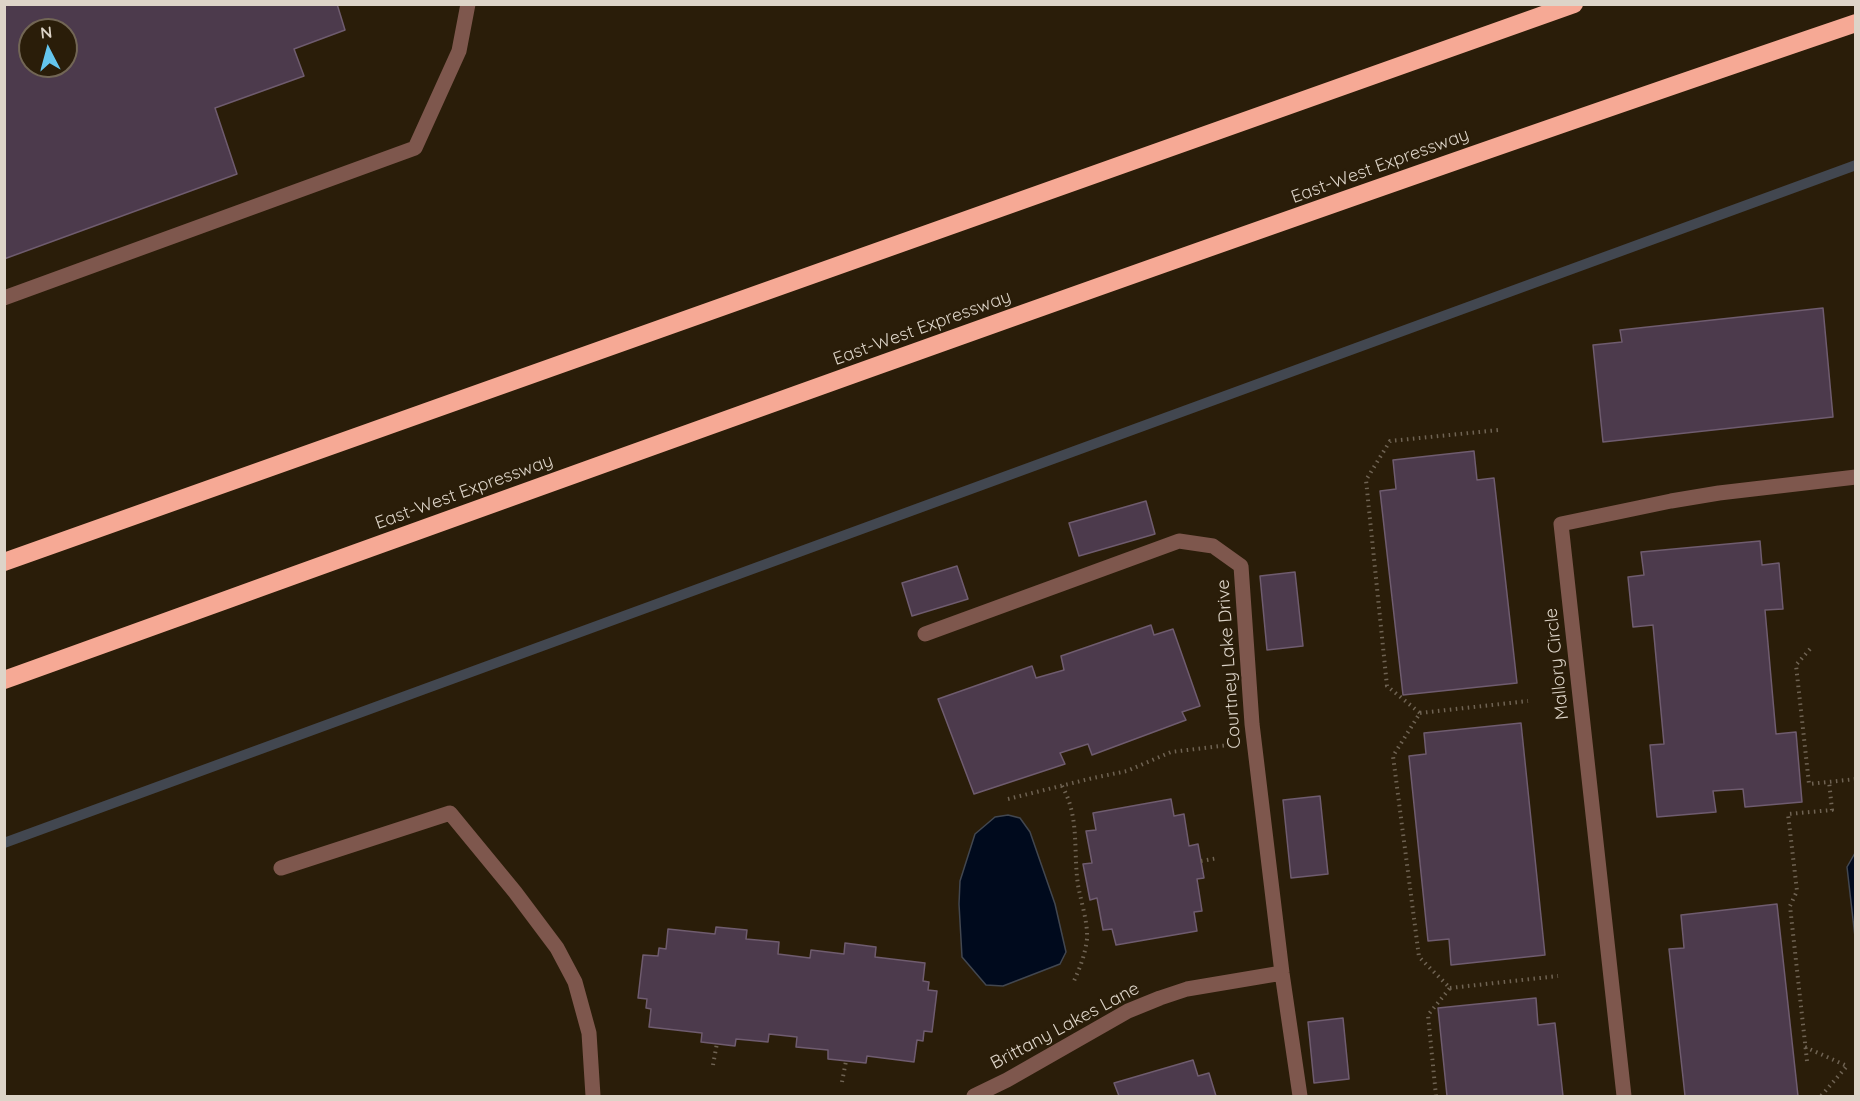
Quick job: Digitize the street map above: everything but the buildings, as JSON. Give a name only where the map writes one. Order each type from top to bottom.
[{"type":"highway","points":[[4,562],[1574,4]]},
{"type":"highway","name":"East-West Expressway","points":[[4,680],[613,460],[1508,142],[1856,23]]},
{"type":"lane","points":[[4,298],[415,148],[459,51],[468,4]]},
{"type":"lane","name":"Mallory Circle","points":[[1624,1096],[1562,524],[1709,495],[1856,477]]},
{"type":"lane","name":"Courtney Lake Drive","points":[[925,634],[1179,541],[1213,546],[1241,566],[1254,742],[1282,973],[1300,1096]]},
{"type":"lane","points":[[281,868],[450,813],[515,892],[557,948],[575,982],[589,1033],[593,1096]]},
{"type":"lane","name":"Brittany Lakes Lane","points":[[975,1096],[1128,1011],[1160,998],[1187,989],[1282,973]]},
{"type":"path","points":[[1498,430],[1390,441],[1366,480],[1387,687],[1420,713],[1528,701]]},
{"type":"path","points":[[1810,649],[1796,665],[1809,784],[1856,779]]},
{"type":"path","points":[[1420,713],[1393,756],[1419,957],[1450,988]]},
{"type":"path","points":[[1008,799],[1127,771],[1170,752],[1254,742]]},
{"type":"path","points":[[1807,1060],[1790,906],[1797,891],[1788,814],[1832,810],[1829,782]]},
{"type":"path","points":[[1062,786],[1070,799],[1076,834],[1078,883],[1087,937],[1084,960],[1073,983]]},
{"type":"path","points":[[1201,861],[1218,858]]},
{"type":"path","points":[[1436,1096],[1428,1015],[1450,988],[1558,976]]},
{"type":"path","points":[[713,1065],[717,1043]]},
{"type":"path","points":[[1805,1047],[1847,1066],[1856,1065]]},
{"type":"path","points":[[842,1082],[846,1061]]},
{"type":"path","points":[[1821,1096],[1847,1066]]},
{"type":"water","points":[[1008,815],[1020,818],[1030,832],[1055,904],[1066,952],[1060,964],[1003,986],[986,985],[962,957],[960,881],[975,834],[995,817]]},
{"type":"water","points":[[1855,853],[1855,937],[1847,867]]},
{"type":"waterway","points":[[4,843],[1856,165]]}]
